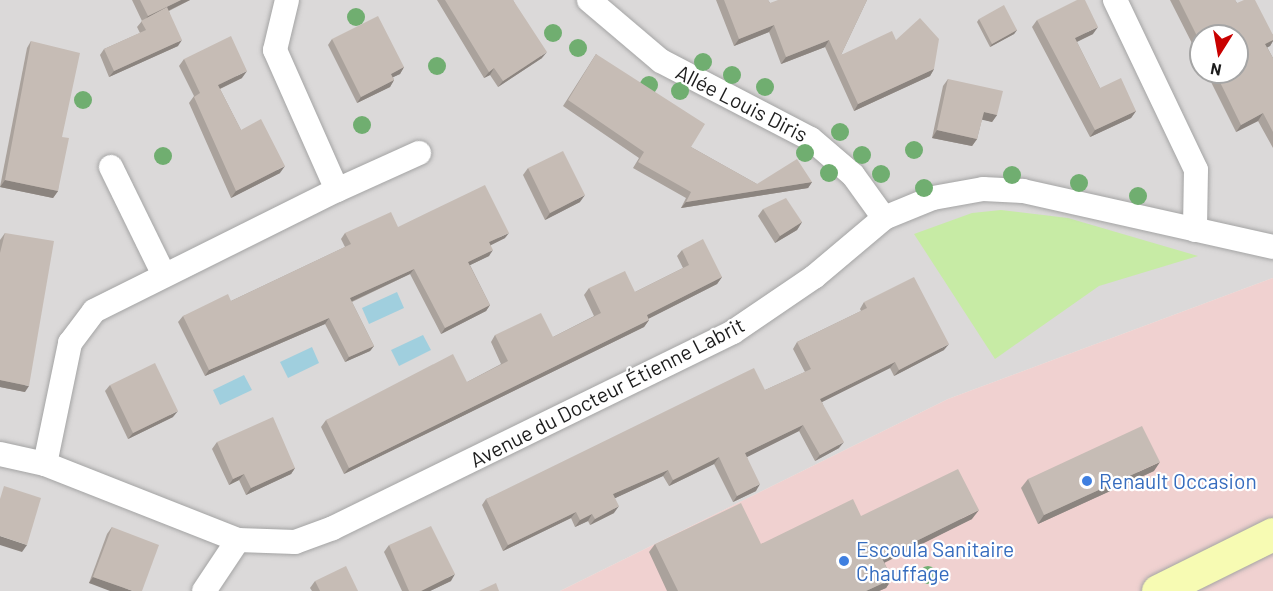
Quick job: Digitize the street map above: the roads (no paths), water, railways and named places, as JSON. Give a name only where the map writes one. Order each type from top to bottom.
[{"type":"main road","points":[[1158,591],[1273,534]]},
{"type":"street","points":[[286,0],[275,50],[337,190]]},
{"type":"street","points":[[1115,0],[1196,170],[1195,230]]},
{"type":"street","name":"Allée Louis Diris","points":[[602,4],[661,61],[812,139],[853,175],[884,218]]},
{"type":"street","points":[[45,464],[70,343],[94,311],[163,273],[419,153]]},
{"type":"street","points":[[111,167],[163,273]]},
{"type":"street","name":"Avenue du Docteur Étienne Labrit","points":[[0,454],[45,464],[238,540],[295,542],[333,528],[714,342],[814,277],[884,218],[933,198],[983,189],[1054,197],[1273,247]]},
{"type":"street","points":[[204,591],[238,540]]},
{"type":"water","points":[[397,292],[404,308],[369,324],[362,308]]},
{"type":"water","points":[[423,335],[431,350],[399,366],[391,350]]},
{"type":"water","points":[[312,347],[319,363],[288,378],[280,362]]},
{"type":"water","points":[[244,375],[252,390],[220,405],[213,390]]},
{"type":"place","name":"Renault Occasion","points":[[1087,481]]},
{"type":"place","name":"Escoula Sanitaire Chauffage","points":[[844,561]]}]
